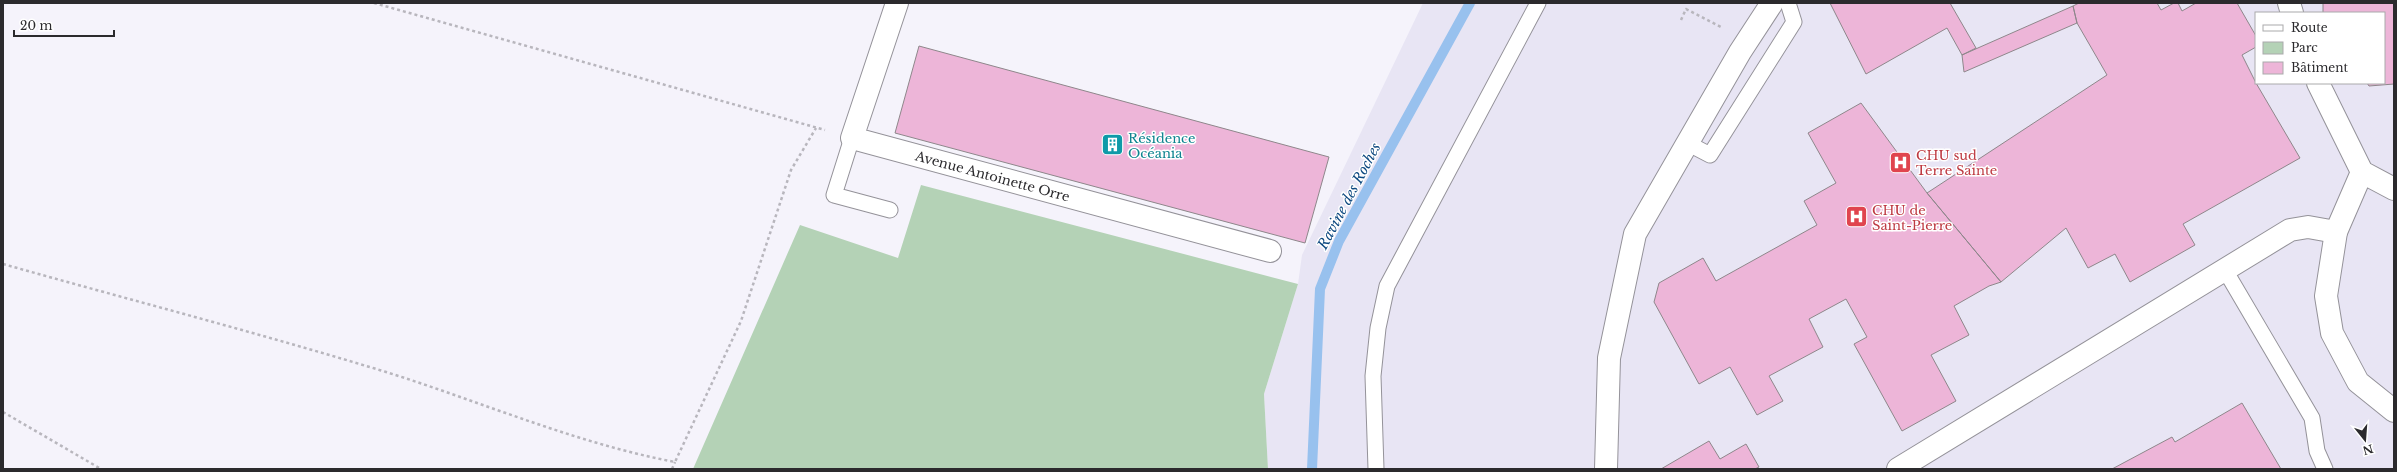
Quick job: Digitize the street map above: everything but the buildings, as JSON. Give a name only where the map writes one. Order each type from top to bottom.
[{"type":"street","points":[[852,138],[897,3]]},
{"type":"street","points":[[1606,469],[1609,358],[1634,234],[1740,52],[1772,3]]},
{"type":"street","points":[[2318,84],[2362,172],[2394,189]]},
{"type":"street","name":"Avenue Antoinette Orre","points":[[852,138],[1270,251]]},
{"type":"street","points":[[2362,172],[2336,232],[2326,296],[2332,333],[2358,382],[2394,411]]},
{"type":"street","points":[[1898,469],[2290,230],[2308,227],[2336,232]]},
{"type":"lane","points":[[1376,469],[1373,376],[1378,328],[1386,286],[1538,3]]},
{"type":"lane","points":[[1687,143],[1710,155],[1794,22],[1788,3]]},
{"type":"lane","points":[[852,138],[834,195],[890,210]]},
{"type":"lane","points":[[2225,270],[2312,418],[2317,451],[2325,469]]},
{"type":"path","points":[[374,3],[852,138]]},
{"type":"path","points":[[1680,20],[1686,9],[1722,28],[1726,22]]},
{"type":"path","points":[[672,469],[741,321],[791,170],[816,128]]},
{"type":"path","points":[[3,264],[386,372],[580,438],[637,455],[675,462]]},
{"type":"path","points":[[3,412],[101,469]]},
{"type":"shaded area","name":"CHU de Saint-Pierre","points":[[1423,3],[2394,3],[2394,469],[1268,469],[1264,394],[1298,284],[1302,255]]},
{"type":"green space","points":[[921,185],[1298,284],[1264,394],[1268,469],[693,469],[800,225],[898,258]]},
{"type":"waterway","name":"Ravine des Roches","points":[[1312,469],[1320,289],[1339,241],[1470,3]]},
{"type":"place","name":"Résidence Océania","points":[[1112,145]]},
{"type":"place","name":"CHU sud Terre Sainte","points":[[1900,162]]},
{"type":"place","name":"CHU de Saint-Pierre","points":[[1857,217]]}]
